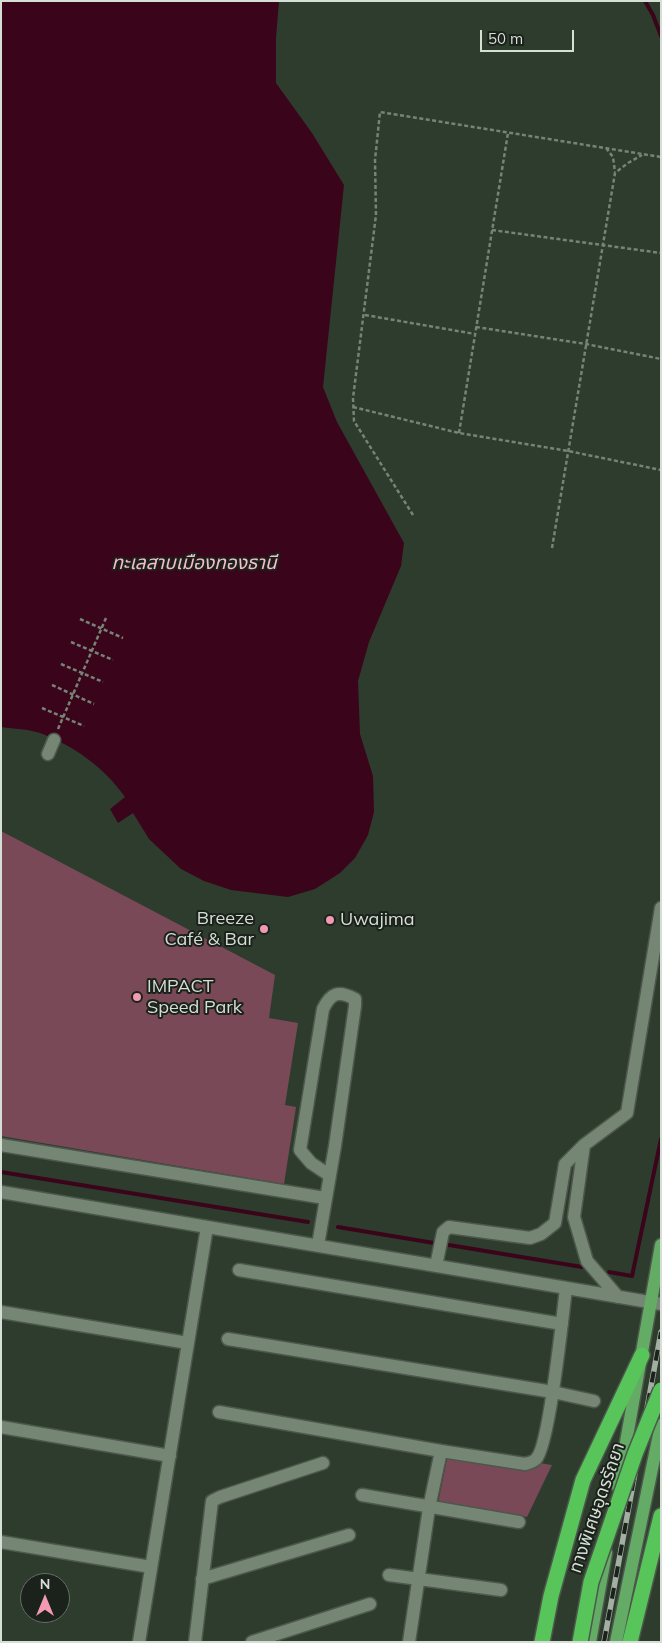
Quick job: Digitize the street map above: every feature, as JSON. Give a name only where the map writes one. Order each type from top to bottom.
[{"type":"highway","points":[[542,1642],[551,1596],[583,1480],[642,1355]]},
{"type":"highway","name":"ทางพิเศษอุดรรัถยา","points":[[580,1642],[591,1582],[636,1454],[661,1390]]},
{"type":"highway","points":[[630,1642],[661,1516]]},
{"type":"highway","points":[[574,1642],[591,1582]]},
{"type":"main road","points":[[590,1642],[642,1355],[656,1303],[661,1245]]},
{"type":"main road","points":[[616,1642],[661,1425]]},
{"type":"street","points":[[48,754],[54,740]]},
{"type":"street","points":[[436,1266],[443,1232],[449,1227],[530,1238],[541,1234],[555,1223],[565,1164],[584,1145],[626,1113],[661,908]]},
{"type":"street","points":[[318,1246],[335,1146],[355,1006],[355,999],[347,995],[336,994],[328,998],[323,1009],[300,1150],[311,1163],[329,1175]]},
{"type":"street","points":[[1,1145],[325,1198]]},
{"type":"street","points":[[584,1145],[574,1218],[587,1261],[618,1297]]},
{"type":"street","points":[[1,1192],[656,1303]]},
{"type":"street","points":[[139,1642],[207,1227]]},
{"type":"street","points":[[239,1270],[562,1324]]},
{"type":"street","points":[[219,1412],[525,1464],[536,1460],[542,1449],[553,1392],[566,1288]]},
{"type":"street","points":[[1,1312],[188,1344]]},
{"type":"street","points":[[228,1339],[553,1392],[594,1401]]},
{"type":"street","points":[[1,1427],[170,1456]]},
{"type":"street","points":[[409,1642],[429,1508],[441,1451]]},
{"type":"street","points":[[195,1642],[212,1502],[220,1497],[323,1463]]},
{"type":"street","points":[[362,1495],[519,1522]]},
{"type":"street","points":[[202,1579],[349,1535]]},
{"type":"street","points":[[1,1542],[151,1567]]},
{"type":"street","points":[[389,1575],[501,1590]]},
{"type":"street","points":[[252,1642],[370,1604]]},
{"type":"path","points":[[413,515],[354,421],[352,398],[376,215],[375,160],[380,112],[661,157]]},
{"type":"path","points":[[459,433],[508,133]]},
{"type":"path","points":[[552,548],[615,173],[612,158],[606,148]]},
{"type":"path","points":[[615,173],[643,154]]},
{"type":"path","points":[[492,230],[661,253]]},
{"type":"path","points":[[364,315],[475,334]]},
{"type":"path","points":[[476,327],[586,344],[661,359]]},
{"type":"path","points":[[353,408],[459,433],[661,470]]},
{"type":"path","points":[[54,740],[106,618]]},
{"type":"path","points":[[80,620],[123,638]]},
{"type":"path","points":[[71,642],[113,660]]},
{"type":"path","points":[[61,664],[104,682]]},
{"type":"path","points":[[52,685],[94,704]]},
{"type":"path","points":[[42,708],[84,726]]},
{"type":"shaded area","name":"IMPACT Speed Park","points":[[1,831],[275,975],[269,1018],[298,1023],[285,1105],[296,1107],[284,1184],[1,1136]]},
{"type":"shaded area","points":[[449,1449],[552,1465],[527,1517],[438,1503]]},
{"type":"water","name":"ทะเลสาบเมืองทองธานี","points":[[1,1],[279,1],[276,38],[276,83],[312,133],[344,185],[323,387],[337,422],[404,543],[401,566],[369,642],[358,681],[360,734],[373,776],[374,812],[368,835],[355,858],[340,873],[315,889],[288,897],[231,890],[204,881],[181,869],[149,839],[133,813],[118,823],[110,809],[125,797],[98,767],[76,751],[53,738],[26,730],[1,727]]},
{"type":"waterway","points":[[645,1],[661,36]]},
{"type":"waterway","points":[[609,1272],[632,1276],[661,1139]]},
{"type":"waterway","points":[[1,1172],[308,1222]]},
{"type":"waterway","points":[[338,1227],[434,1243]]},
{"type":"waterway","points":[[449,1245],[582,1267]]},
{"type":"railway","points":[[604,1642],[661,1332]]},
{"type":"place","name":"Uwajima","points":[[330,920]]},
{"type":"place","name":"Breeze Café & Bar","points":[[264,929]]},
{"type":"place","name":"IMPACT Speed Park","points":[[137,997]]}]
